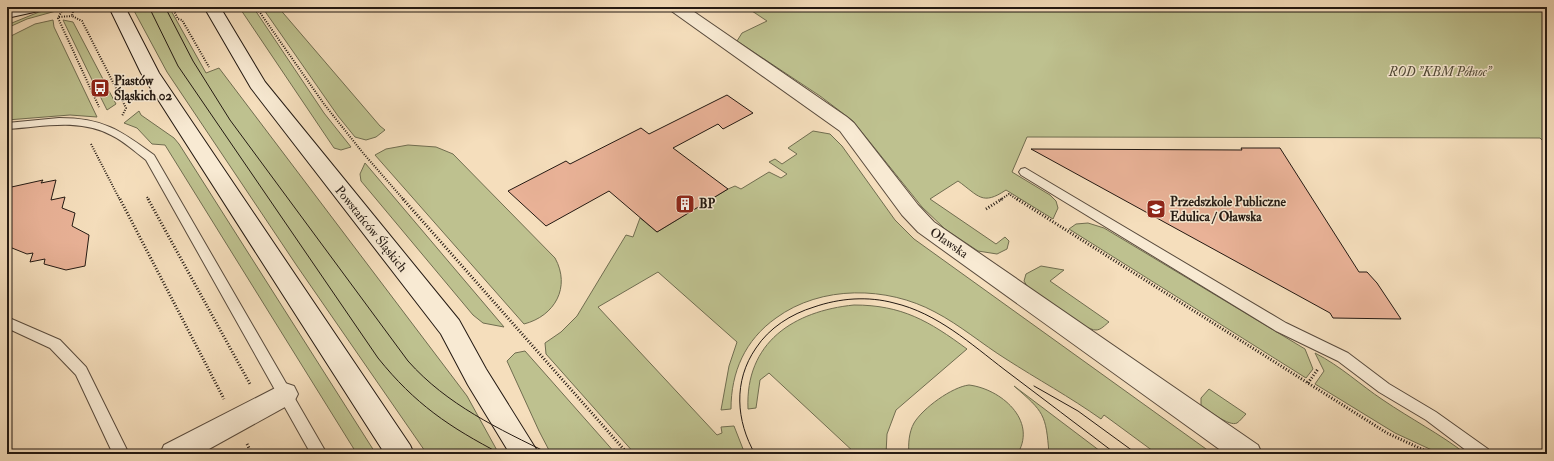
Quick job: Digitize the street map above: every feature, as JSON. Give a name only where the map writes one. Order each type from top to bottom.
[{"type":"main road","points":[[14,12],[36,7]]},
{"type":"main road","points":[[117,7],[150,73],[400,454]]},
{"type":"main road","name":"Powstańców Śląskich","points":[[212,7],[257,84],[450,327],[477,377],[525,454]]},
{"type":"main road","name":"Oławska","points":[[676,7],[847,127],[910,210],[926,226],[1248,454]]},
{"type":"main road","points":[[174,454],[233,413],[285,394]]},
{"type":"lane","points":[[7,126],[74,122],[95,125],[111,130],[150,158],[319,454]]},
{"type":"lane","points":[[1025,172],[1281,327],[1343,357],[1384,388],[1431,416],[1483,454]]},
{"type":"lane","points":[[7,322],[55,344],[81,372],[121,454]]},
{"type":"path","points":[[64,7],[58,18],[103,116],[87,134],[88,139],[233,413]]},
{"type":"path","points":[[74,7],[72,16],[82,21],[126,108],[111,130]]},
{"type":"path","points":[[176,7],[173,9],[178,19],[182,20],[209,67]]},
{"type":"path","points":[[256,7],[324,104],[363,153],[628,454]]},
{"type":"path","points":[[986,209],[1008,194],[1388,433],[1430,453]]},
{"type":"path","points":[[146,195],[250,384],[237,402],[233,413]]},
{"type":"green space","points":[[61,7],[56,11],[27,19],[7,28],[7,25],[39,12]]},
{"type":"green space","points":[[132,7],[169,7],[206,73],[219,68],[467,396],[499,454],[427,454],[297,266],[167,72]]},
{"type":"green space","points":[[239,7],[253,7],[324,113],[351,147],[341,150],[334,148]]},
{"type":"green space","points":[[262,7],[278,7],[385,130],[376,137],[366,140],[355,137],[338,116]]},
{"type":"green space","name":"ROD \"KBM Północ\"","points":[[746,7],[1547,7],[1547,145],[1540,138],[1027,137],[1012,172],[1050,195],[1056,201],[1058,208],[1053,219],[1006,190],[998,195],[986,198],[976,195],[958,181],[930,199],[996,244],[1005,237],[1009,241],[1007,249],[997,254],[978,251],[945,229],[922,207],[853,121],[820,96],[737,41],[742,33],[767,21]]},
{"type":"green space","points":[[53,20],[54,27],[97,117],[70,115],[7,120],[7,38],[35,24]]},
{"type":"green space","points":[[63,20],[73,22],[104,81],[94,84]]},
{"type":"green space","points":[[109,91],[116,104],[107,110],[99,94]]},
{"type":"green space","points":[[139,111],[141,115],[174,138],[179,144],[376,454],[357,454],[165,145],[152,144],[137,128],[124,123]]},
{"type":"green space","points":[[813,131],[830,134],[842,146],[895,220],[914,239],[1213,454],[1157,454],[1104,415],[1101,419],[997,353],[944,317],[916,303],[896,297],[875,294],[854,293],[813,299],[794,307],[776,318],[756,336],[748,347],[737,370],[731,409],[721,410],[729,366],[737,342],[658,272],[598,307],[717,435],[722,433],[721,427],[734,426],[745,454],[635,454],[546,354],[545,343],[561,332],[577,316],[626,235],[633,237],[640,218],[657,232],[728,189],[735,186],[741,189],[769,172],[781,178],[787,174],[769,162],[775,159],[782,164],[797,154],[788,148]]},
{"type":"green space","points":[[408,145],[436,147],[453,154],[555,258],[560,269],[560,290],[552,307],[544,314],[535,320],[524,324],[375,155],[386,149]]},
{"type":"green space","points":[[365,163],[504,327],[483,323],[473,315],[361,181],[360,174]]},
{"type":"green space","points":[[1088,223],[1104,228],[1305,349],[1313,369],[1306,378],[1069,229],[1076,224]]},
{"type":"green space","points":[[1041,266],[1064,270],[1050,281],[1109,322],[1100,329],[1090,329],[1072,319],[1027,286],[1024,281],[1026,274]]},
{"type":"green space","points":[[854,305],[887,308],[914,316],[940,330],[967,349],[896,410],[887,434],[886,454],[856,454],[769,373],[760,380],[756,408],[748,409],[749,386],[755,365],[764,348],[777,334],[793,323],[812,314],[832,308]]},
{"type":"green space","points":[[525,351],[616,454],[551,454],[507,361],[515,353]]},
{"type":"green space","points":[[1315,353],[1325,358],[1374,394],[1466,454],[1435,454],[1434,451],[1395,433],[1315,384],[1324,371]]},
{"type":"green space","points":[[969,385],[993,393],[1013,408],[1023,429],[1023,441],[1018,453],[909,454],[910,434],[918,417],[938,399],[954,390]]},
{"type":"green space","points":[[1014,386],[1104,454],[1049,454],[1045,422],[1042,415],[1032,402]]},
{"type":"green space","points":[[1209,389],[1246,414],[1237,423],[1233,424],[1213,414],[1201,405],[1201,398]]},
{"type":"building","points":[[727,95],[753,113],[723,129],[718,124],[673,148],[728,189],[657,232],[609,191],[546,226],[508,191],[566,161],[570,164],[641,128],[649,134]]},
{"type":"building","points":[[1241,148],[1280,148],[1359,272],[1367,272],[1377,283],[1401,319],[1333,318],[1330,313],[1031,149],[1242,150]]},
{"type":"building","points":[[43,180],[41,183],[56,180],[51,200],[65,197],[62,208],[75,213],[72,226],[89,235],[85,266],[66,270],[44,264],[45,259],[30,262],[33,253],[27,254],[7,246],[7,188]]},
{"type":"tram line","points":[[149,7],[178,66],[378,358],[406,389],[434,413],[465,434],[501,454]]},
{"type":"tram line","points":[[165,7],[193,61],[230,120],[408,361],[439,391],[474,415],[550,454]]},
{"type":"tram line","points":[[755,454],[744,428],[740,401],[743,374],[756,348],[767,334],[789,318],[805,310],[824,304],[854,299],[874,299],[910,308],[925,314],[953,330],[1116,454]]},
{"type":"tram line","points":[[1034,386],[1078,411],[1137,454]]},
{"type":"place","name":"Piastów Śląskich 02","points":[[100,88]]},
{"type":"place","name":"BP","points":[[685,204]]},
{"type":"place","name":"Przedszkole Publiczne Edulica / Oławska","points":[[1156,209]]}]
